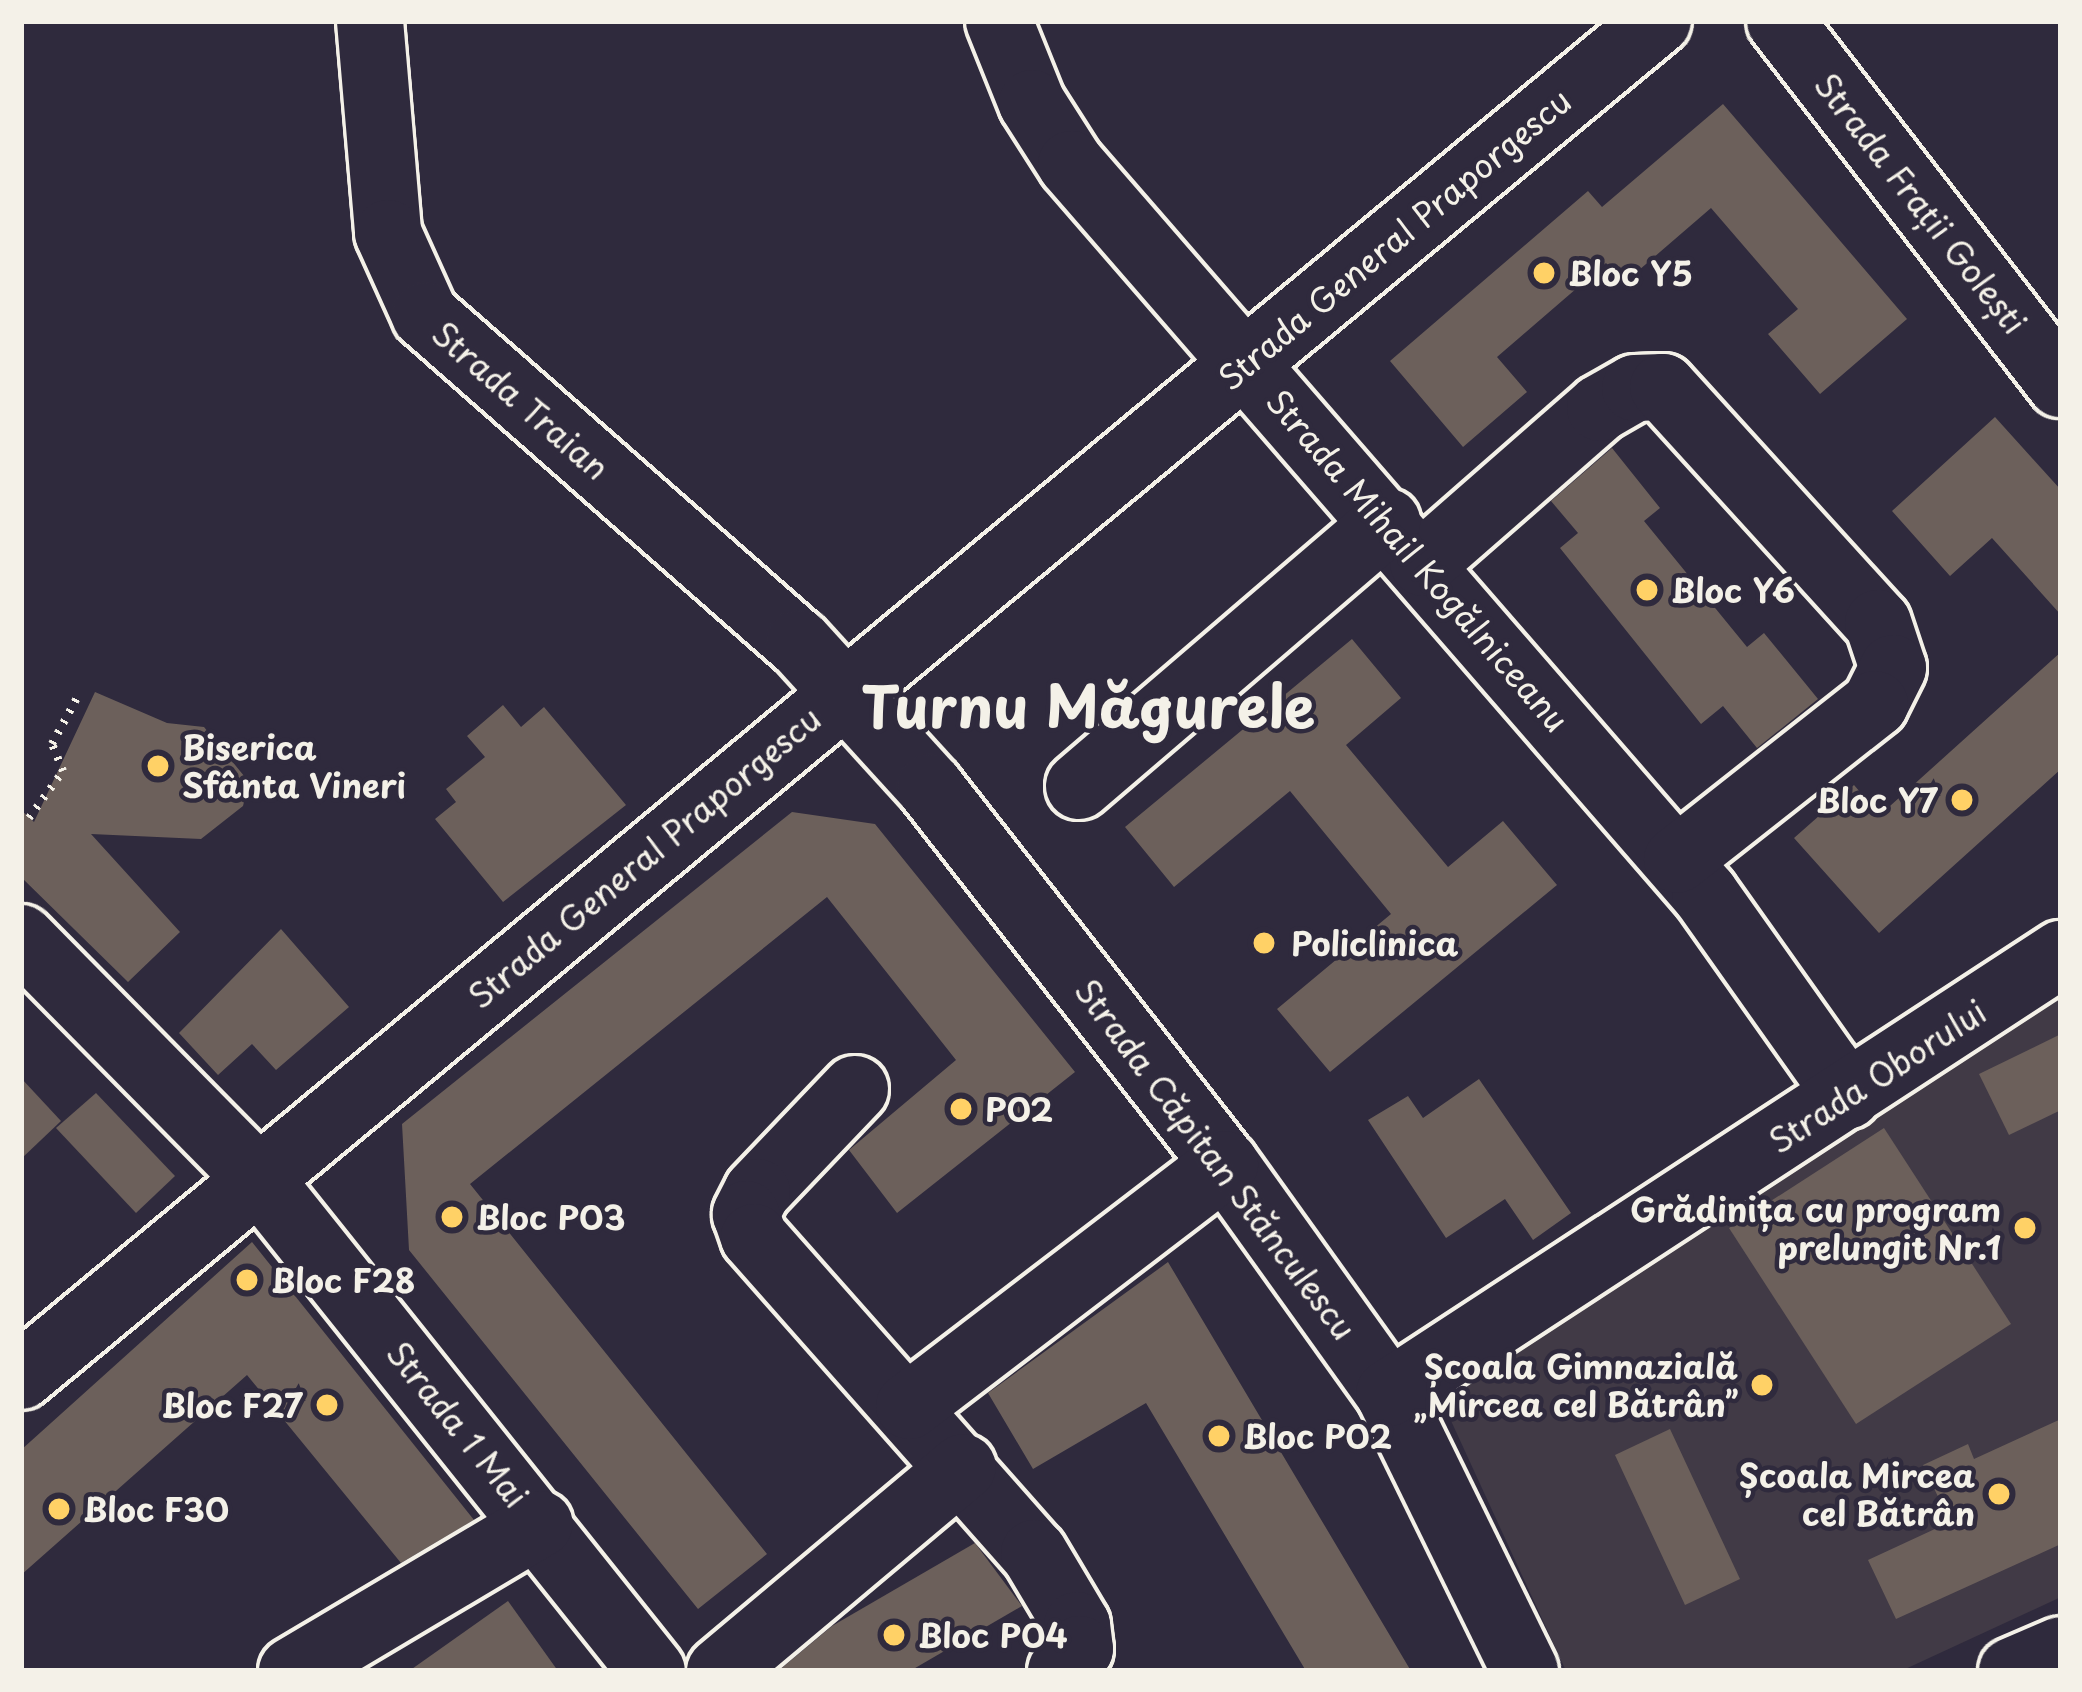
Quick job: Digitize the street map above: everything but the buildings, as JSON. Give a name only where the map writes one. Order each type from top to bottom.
[{"type":"street","name":"Strada Traian","points":[[370,21],[388,233],[425,315],[844,688]]},
{"type":"street","name":"Strada Mihail Kogălniceanu","points":[[999,21],[1032,104],[1071,164],[1676,860],[1848,1096]]},
{"type":"street","name":"Strada General Praporgescu","points":[[21,1376],[844,688],[1658,21]]},
{"type":"street","name":"Strada Frații Golești","points":[[1780,21],[2061,384]]},
{"type":"street","points":[[1079,786],[1405,543],[1600,408],[1635,388],[1663,387],[1878,623],[1893,668],[1875,704],[1676,860]]},
{"type":"street","name":"Strada Căpitan Stănculescu","points":[[844,688],[1225,1163],[1389,1394],[1525,1671]]},
{"type":"street","name":"Strada 1 Mai","points":[[21,938],[260,1180],[540,1524],[652,1671]]},
{"type":"street","name":"Strada Oborului","points":[[1389,1394],[2061,954]]},
{"type":"street","points":[[855,1089],[746,1214],[754,1237],[1034,1552],[1078,1624],[1080,1649],[1061,1671]]},
{"type":"street","points":[[909,1406],[1225,1163]]},
{"type":"street","points":[[720,1671],[963,1467]]},
{"type":"street","points":[[292,1671],[540,1524]]},
{"type":"street","points":[[2012,1671],[2061,1650]]},
{"type":"path","points":[[29,818],[63,771],[52,745],[79,694]]},
{"type":"path","points":[[63,722],[76,730]]},
{"type":"shaded area","name":"Școala Gimnazială „Mircea cel Bătrân”","points":[[2061,993],[2061,1597],[1901,1671],[1566,1671],[1441,1399]]},
{"type":"place","name":"Bloc Y5","points":[[1544,273]]},
{"type":"place","name":"Bloc Y6","points":[[1647,590]]},
{"type":"place","name":"Biserica Sfânta Vineri","points":[[158,766]]},
{"type":"place","name":"Bloc Y7","points":[[1962,800]]},
{"type":"place","name":"Policlinica","points":[[1264,943]]},
{"type":"place","name":"P02","points":[[961,1109]]},
{"type":"place","name":"Bloc P03","points":[[452,1217]]},
{"type":"place","name":"Grădinița cu program prelungit Nr.1","points":[[2025,1228]]},
{"type":"place","name":"Bloc F28","points":[[247,1280]]},
{"type":"place","name":"Școala Gimnazială „Mircea cel Bătrân”","points":[[1762,1385]]},
{"type":"place","name":"Bloc F27","points":[[327,1405]]},
{"type":"place","name":"Bloc P02","points":[[1219,1436]]},
{"type":"place","name":"Școala Mircea cel Bătrân","points":[[1999,1494]]},
{"type":"place","name":"Bloc F30","points":[[59,1509]]},
{"type":"place","name":"Bloc P04","points":[[894,1635]]},
{"type":"district","name":"Turnu Măgurele","points":[[1088,705]]}]
